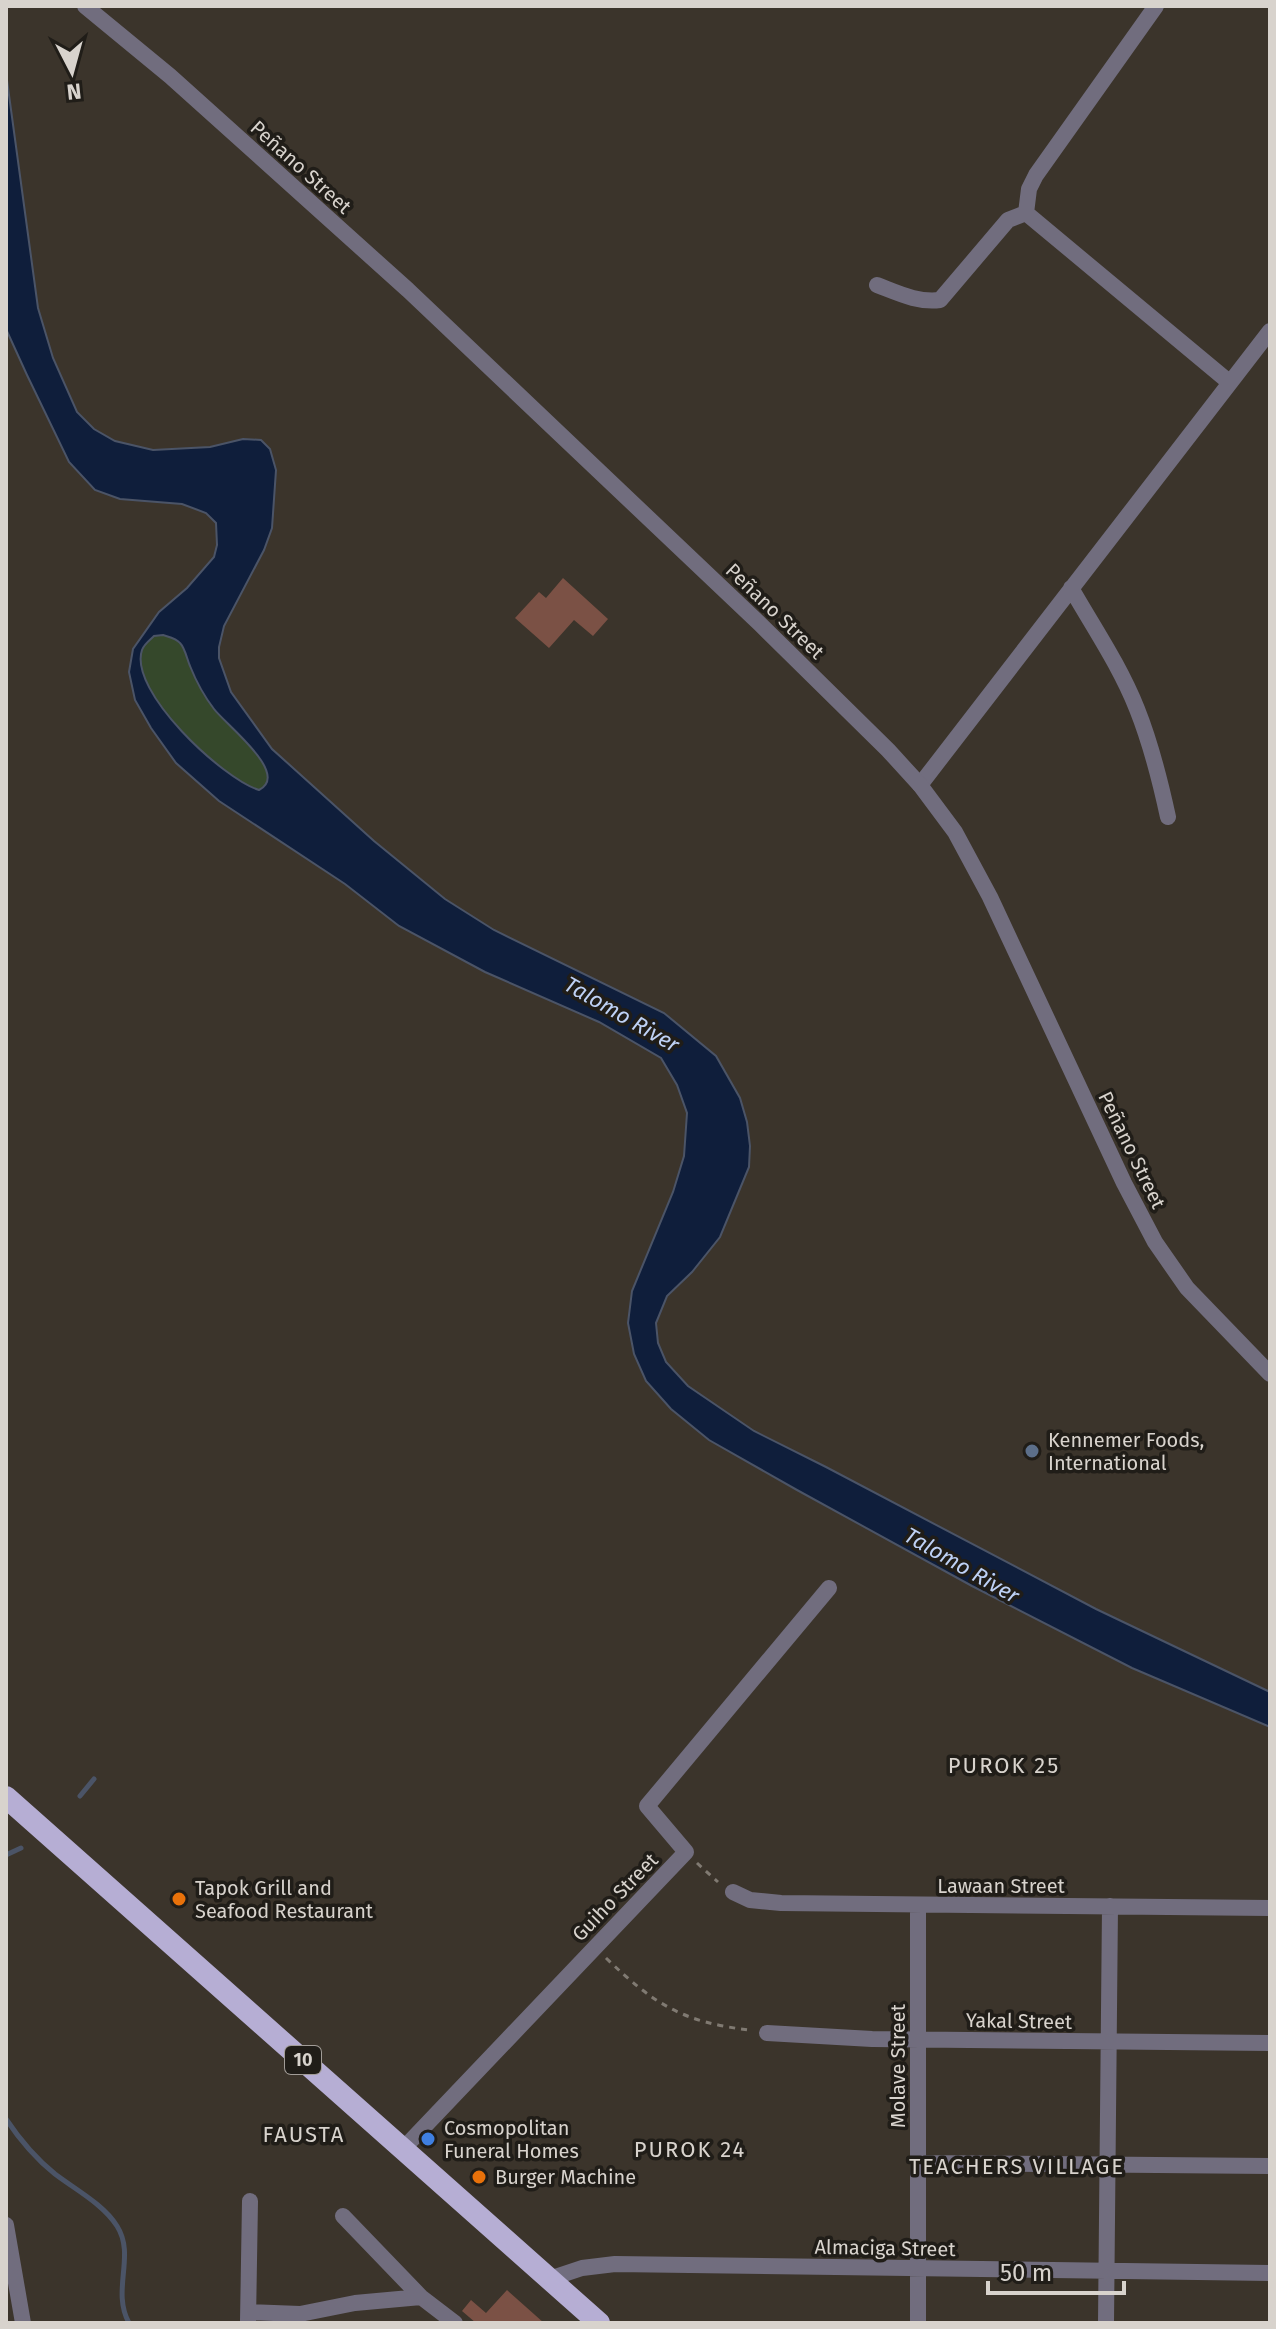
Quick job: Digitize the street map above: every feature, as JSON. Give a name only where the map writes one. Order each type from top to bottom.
[{"type":"highway","name":"10","points":[[6,1797],[599,2323]]},
{"type":"street","name":"Peñano Street","points":[[85,6],[170,76],[408,290],[771,634],[920,785],[955,832],[990,897],[1124,1183],[1155,1242],[1187,1288],[1270,1374]]},
{"type":"street","points":[[1026,213],[1029,189],[1036,175],[1156,6]]},
{"type":"street","points":[[877,285],[927,302],[940,300],[1001,226],[1013,216],[1026,213]]},
{"type":"street","points":[[1026,213],[1229,382]]},
{"type":"street","points":[[920,785],[1270,331]]},
{"type":"street","points":[[1071,588],[1111,656],[1136,707],[1154,758],[1168,817]]},
{"type":"street","name":"Guiho Street","points":[[403,2149],[686,1852],[647,1806],[829,1588]]},
{"type":"street","name":"Lawaan Street","points":[[733,1892],[764,1902],[1270,1908]]},
{"type":"street","name":"Molave Street","points":[[918,1906],[918,2323]]},
{"type":"street","points":[[1106,2323],[1110,1906]]},
{"type":"street","name":"Yakal Street","points":[[767,2033],[872,2039],[1270,2043]]},
{"type":"street","points":[[918,2163],[1270,2166]]},
{"type":"street","points":[[250,2201],[249,2318],[421,2297]]},
{"type":"street","points":[[343,2216],[421,2297],[455,2323]]},
{"type":"street","points":[[6,2225],[23,2323]]},
{"type":"street","name":"Almaciga Street","points":[[549,2279],[582,2268],[615,2264],[1270,2273]]},
{"type":"path","points":[[686,1852],[715,1881],[733,1892]]},
{"type":"path","points":[[595,1947],[627,1978],[676,2012],[703,2022],[767,2033]]},
{"type":"green space","points":[[163,635],[182,645],[210,704],[262,761],[267,783],[259,790],[243,783],[202,752],[163,709],[149,688],[142,667],[142,650],[154,636]]},
{"type":"water","name":"Talomo River","points":[[6,73],[38,308],[53,358],[77,412],[94,429],[115,441],[153,450],[210,447],[243,439],[261,440],[270,449],[276,470],[272,528],[264,550],[224,626],[219,647],[219,658],[231,692],[272,749],[374,841],[445,899],[494,930],[664,1013],[716,1056],[740,1098],[747,1122],[749,1167],[720,1237],[692,1272],[667,1296],[656,1323],[658,1343],[666,1362],[688,1386],[754,1431],[1096,1609],[1270,1692],[1270,1727],[1132,1668],[972,1586],[709,1440],[671,1409],[646,1381],[634,1354],[628,1323],[632,1291],[673,1192],[684,1156],[687,1113],[677,1085],[661,1058],[599,1022],[485,972],[399,926],[345,884],[219,801],[176,763],[135,700],[129,672],[133,649],[159,612],[187,588],[214,557],[216,523],[206,513],[182,504],[120,499],[95,490],[69,462],[6,329]],"holes":[[[163,635],[182,645],[210,704],[262,761],[267,783],[259,790],[243,783],[202,752],[163,709],[149,688],[142,667],[142,650],[154,636]]]},
{"type":"building","points":[[563,578],[608,619],[593,636],[574,620],[549,648],[515,618],[539,592],[546,598]]},
{"type":"building","points":[[507,2290],[544,2323],[476,2323],[462,2311],[471,2300],[486,2313]]},
{"type":"waterway","points":[[80,1796],[94,1779]]},
{"type":"waterway","points":[[6,1855],[21,1848]]},
{"type":"waterway","points":[[6,2119],[41,2162],[97,2204],[117,2226],[124,2249],[122,2298],[129,2323]]},
{"type":"place","name":"Kennemer Foods, International","points":[[1032,1451]]},
{"type":"place","name":"Tapok Grill and Seafood Restaurant","points":[[179,1899]]},
{"type":"place","name":"Cosmopolitan Funeral Homes","points":[[428,2139]]},
{"type":"place","name":"Burger Machine","points":[[479,2177]]},
{"type":"district","name":"PUROK 25","points":[[1004,1765]]},
{"type":"district","name":"FAUSTA","points":[[304,2134]]},
{"type":"district","name":"PUROK 24","points":[[690,2149]]},
{"type":"district","name":"TEACHERS VILLAGE","points":[[1017,2166]]}]
